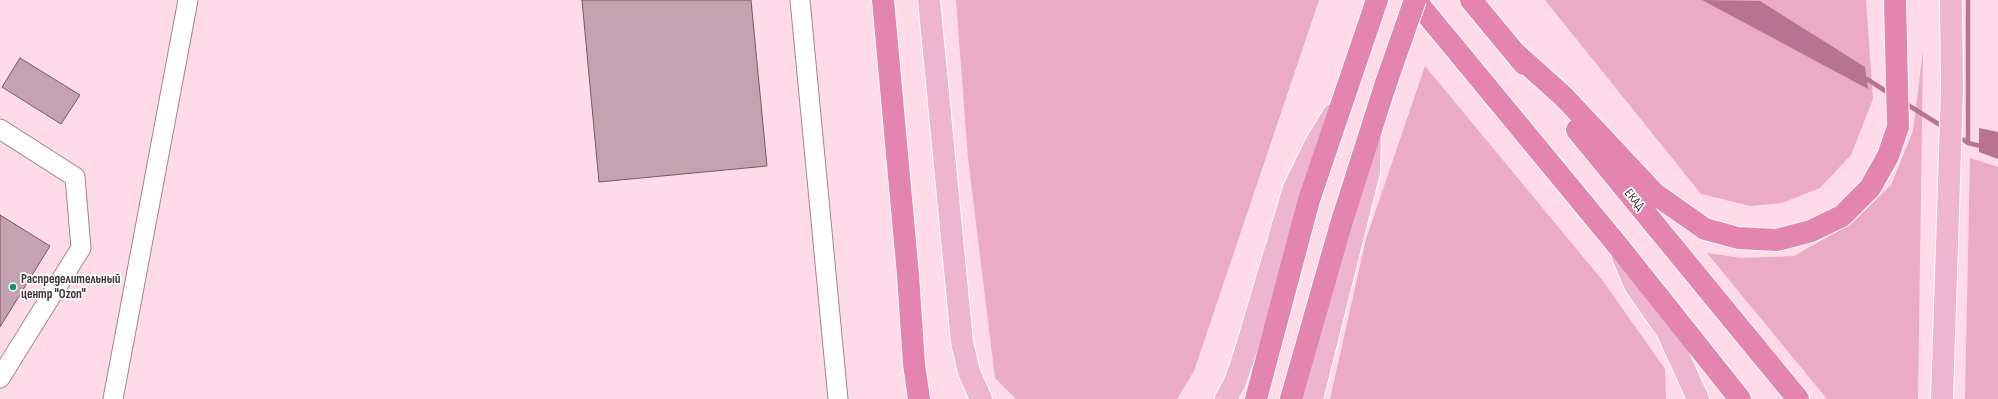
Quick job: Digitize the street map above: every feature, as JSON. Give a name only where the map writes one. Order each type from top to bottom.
[{"type":"highway","points":[[883,0],[908,275],[914,364],[919,399]]},
{"type":"highway","points":[[1256,399],[1309,200],[1340,103],[1377,0]]},
{"type":"highway","points":[[1291,399],[1370,128],[1415,0]]},
{"type":"highway","points":[[1415,0],[1619,247],[1740,399]]},
{"type":"highway","name":"ЕКАД","points":[[1471,0],[1798,399]]},
{"type":"highway","points":[[1514,52],[1564,97],[1655,194],[1705,229],[1738,238],[1777,240],[1811,231],[1842,216],[1870,188],[1888,156],[1898,127],[1896,0]]},
{"type":"main road","points":[[929,0],[962,342],[969,372],[982,399]]},
{"type":"main road","points":[[1942,399],[1951,132],[1951,0]]},
{"type":"main road","points":[[1226,399],[1235,382],[1245,353],[1294,188],[1315,145],[1340,103]]},
{"type":"main road","points":[[1312,399],[1369,172],[1370,128]]},
{"type":"main road","points":[[1619,247],[1635,285],[1667,331],[1698,399]]},
{"type":"street","points":[[113,399],[188,0]]},
{"type":"street","points":[[800,0],[838,399]]},
{"type":"street","points":[[0,129],[75,177],[81,248],[0,378]]},
{"type":"shaded area","points":[[956,0],[1319,0],[1194,371],[1177,399],[1016,399],[995,378],[968,158]]},
{"type":"shaded area","points":[[1545,0],[1866,0],[1873,99],[1851,155],[1820,188],[1782,203],[1750,206],[1701,194]]},
{"type":"shaded area","points":[[1702,0],[1760,1],[1865,67],[1868,89]]},
{"type":"shaded area","points":[[1923,51],[1918,399],[1827,399],[1707,253],[1742,258],[1794,256],[1852,223],[1891,185],[1913,131]]},
{"type":"shaded area","points":[[1425,66],[1603,281],[1665,369],[1666,399],[1330,399],[1366,239]]},
{"type":"shaded area","points":[[1979,128],[1998,132],[1998,159],[1979,152]]},
{"type":"shaded area","points":[[1970,158],[1998,167],[1998,399],[1965,399]]},
{"type":"building","points":[[582,0],[751,0],[767,166],[599,182]]},
{"type":"building","points":[[20,58],[80,95],[61,124],[2,87]]},
{"type":"building","name":"Распределительный центр \"Ozon\"","points":[[0,215],[50,246],[0,327]]},
{"type":"waterway","points":[[1968,0],[1968,143],[1985,147]]},
{"type":"waterway","points":[[1867,79],[1890,94]]},
{"type":"waterway","points":[[1903,102],[1945,128]]},
{"type":"waterway","points":[[1956,135],[1968,143]]},
{"type":"place","name":"Распределительный центр \"Ozon\"","points":[[13,287]]}]
